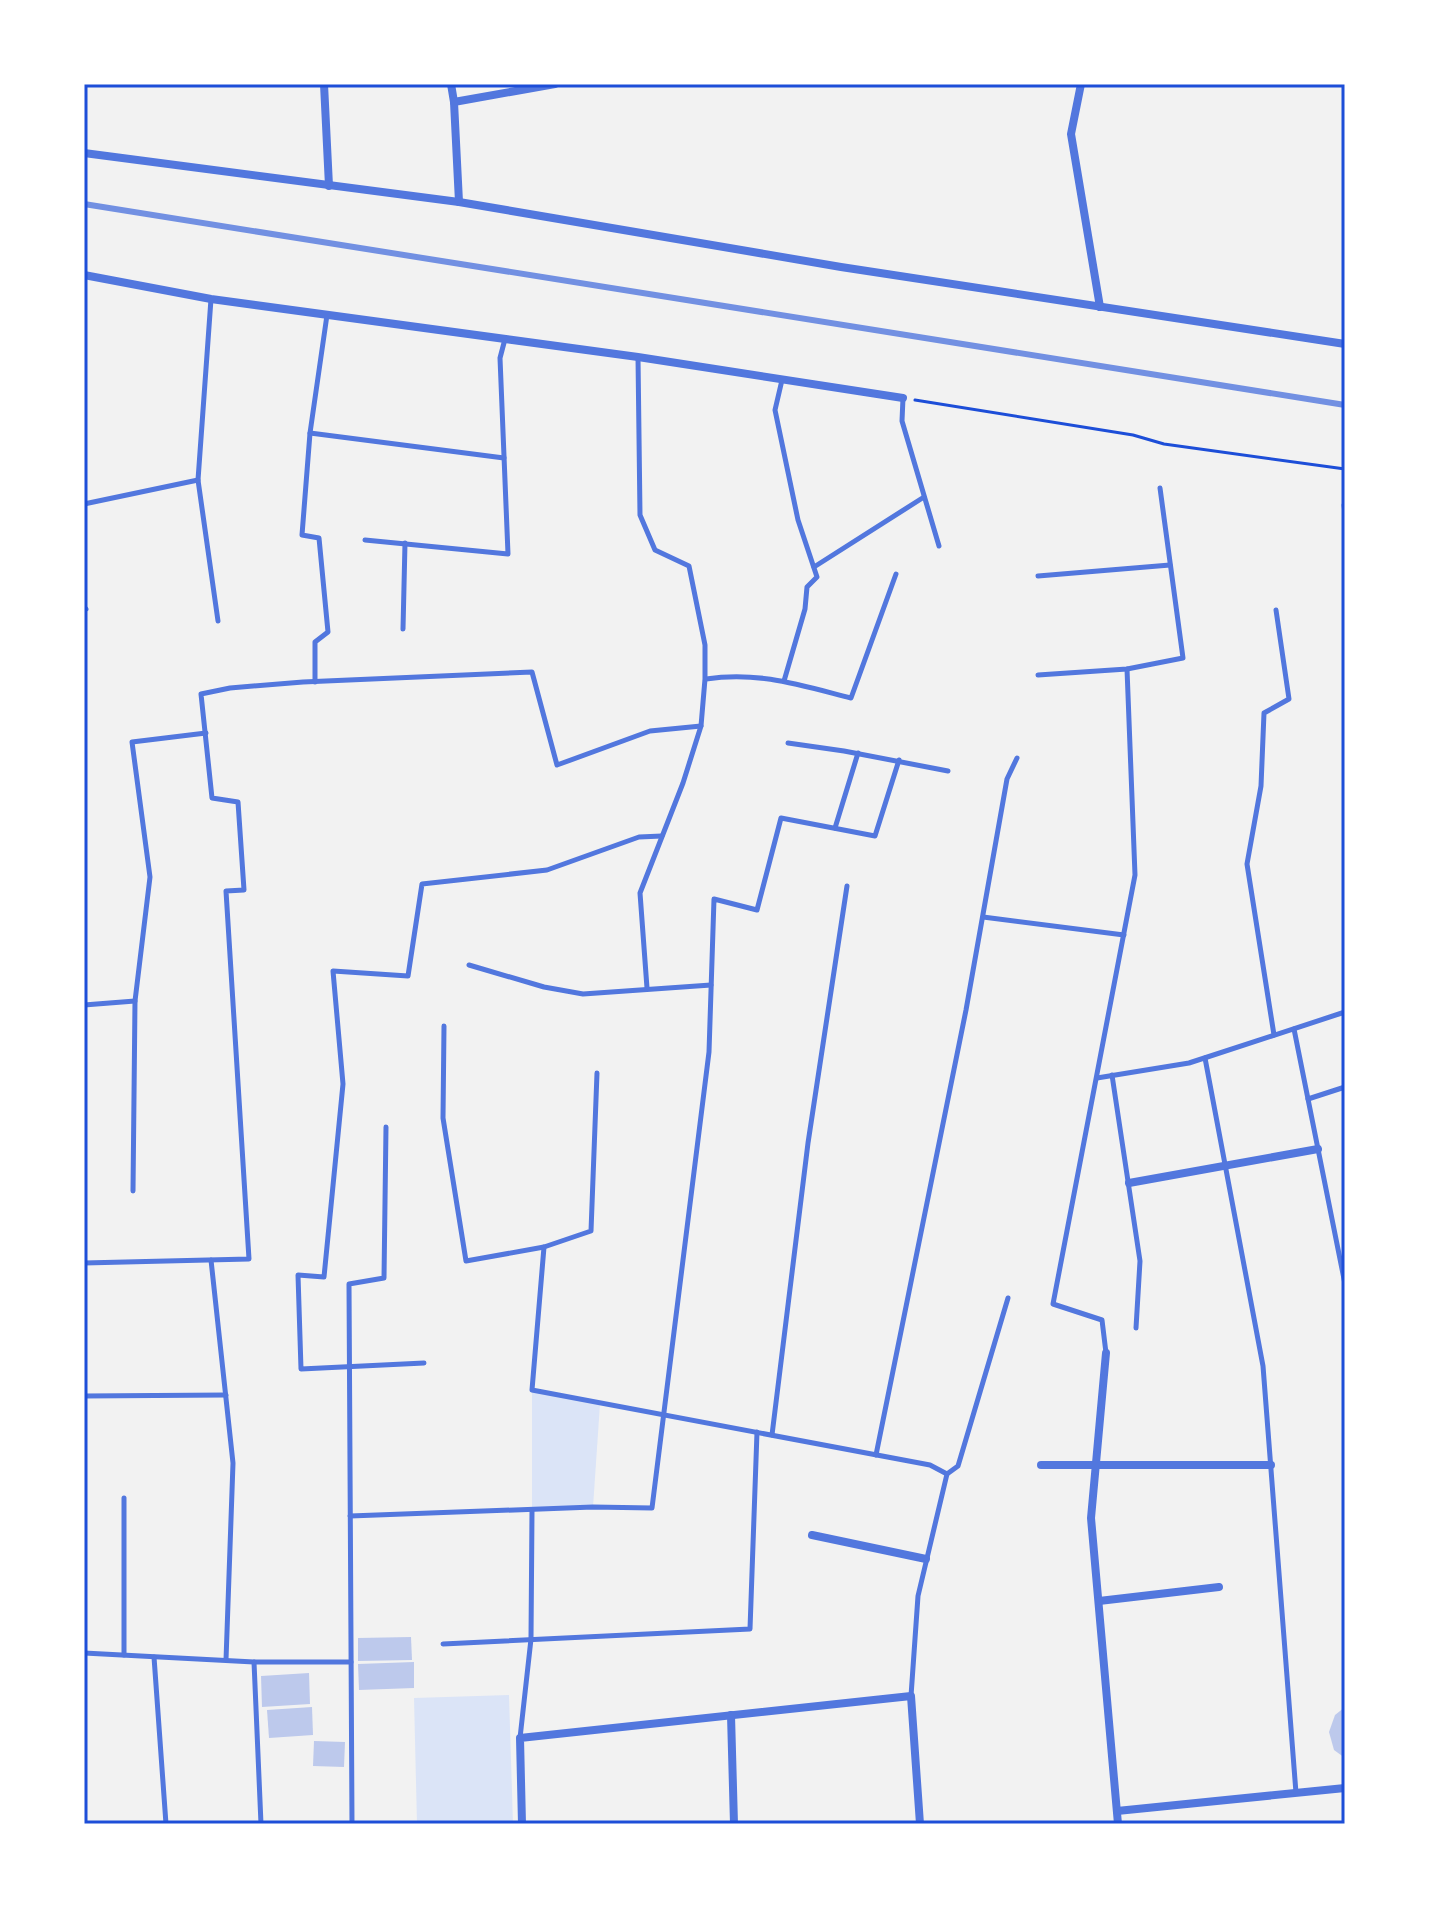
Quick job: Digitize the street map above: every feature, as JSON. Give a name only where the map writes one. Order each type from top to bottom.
[{"type":"street","points":[[324,84],[329,186]]},
{"type":"street","points":[[451,84],[459,202]]},
{"type":"street","points":[[454,102],[555,84]]},
{"type":"street","points":[[1081,84],[1071,134],[1100,307]]},
{"type":"street","points":[[84,153],[459,202],[841,267],[1345,344]]},
{"type":"street","points":[[84,275],[211,299],[638,357],[903,398]]},
{"type":"street","points":[[1129,1183],[1318,1149]]},
{"type":"street","points":[[1106,1353],[1091,1518],[1118,1824]]},
{"type":"street","points":[[1041,1465],[1271,1465]]},
{"type":"street","points":[[812,1535],[926,1559]]},
{"type":"street","points":[[1099,1601],[1219,1587]]},
{"type":"street","points":[[522,1824],[520,1738],[911,1696],[920,1824]]},
{"type":"street","points":[[731,1715],[734,1824]]},
{"type":"street","points":[[1117,1811],[1345,1788]]},
{"type":"lane","points":[[211,299],[198,480],[218,621]]},
{"type":"lane","points":[[315,682],[315,642],[328,632],[319,538],[302,535],[310,433],[327,315]]},
{"type":"lane","points":[[365,540],[508,554],[500,358],[505,339]]},
{"type":"lane","points":[[638,357],[640,515],[655,550],[689,566],[705,645],[701,726],[683,783],[640,893],[647,988]]},
{"type":"lane","points":[[782,379],[775,410],[798,520],[817,577],[807,587],[805,609],[784,681]]},
{"type":"lane","points":[[903,398],[902,421],[939,546]]},
{"type":"lane","points":[[310,433],[504,458]]},
{"type":"lane","points":[[84,504],[198,480]]},
{"type":"lane","points":[[1038,675],[1127,669],[1183,658],[1160,488]]},
{"type":"lane","points":[[814,567],[924,497]]},
{"type":"lane","points":[[1344,505],[1345,513]]},
{"type":"lane","points":[[403,629],[405,543]]},
{"type":"lane","points":[[1038,576],[1170,565]]},
{"type":"lane","points":[[705,679],[736,675],[784,681],[851,698],[896,574]]},
{"type":"lane","points":[[1274,1035],[1247,864],[1261,786],[1264,713],[1289,699],[1276,610]]},
{"type":"lane","points":[[1106,1353],[1102,1320],[1053,1304],[1135,875],[1127,669]]},
{"type":"lane","points":[[84,1263],[249,1259],[226,891],[244,890],[238,802],[212,798],[201,694],[230,688],[315,682],[532,672],[557,765],[650,731],[701,726]]},
{"type":"lane","points":[[133,1191],[135,1001],[150,877],[132,742],[206,733]]},
{"type":"lane","points":[[788,743],[948,771]]},
{"type":"lane","points":[[835,828],[858,753]]},
{"type":"lane","points":[[876,1455],[983,917],[1007,779],[1017,758]]},
{"type":"lane","points":[[350,1516],[593,1507],[652,1508],[709,1052],[714,899],[757,910],[781,818],[875,836],[899,760]]},
{"type":"lane","points":[[424,1363],[301,1369],[298,1275],[324,1277],[343,1084],[333,971],[408,976],[422,884],[547,870],[639,837],[662,836]]},
{"type":"lane","points":[[772,1435],[808,1143],[847,886]]},
{"type":"lane","points":[[983,917],[1124,935]]},
{"type":"lane","points":[[469,965],[544,987],[583,994],[711,985]]},
{"type":"lane","points":[[84,1005],[135,1001]]},
{"type":"lane","points":[[1097,1078],[1189,1063],[1345,1012]]},
{"type":"lane","points":[[444,1026],[443,1118],[466,1261],[544,1247],[591,1231],[597,1073]]},
{"type":"lane","points":[[1294,1029],[1345,1284]]},
{"type":"lane","points":[[1205,1058],[1263,1366],[1296,1793]]},
{"type":"lane","points":[[1112,1075],[1140,1261],[1136,1328]]},
{"type":"lane","points":[[1308,1099],[1345,1087]]},
{"type":"lane","points":[[352,1824],[349,1284],[384,1278],[386,1127]]},
{"type":"lane","points":[[544,1247],[532,1390],[930,1465],[947,1474]]},
{"type":"lane","points":[[211,1260],[233,1463],[226,1660]]},
{"type":"lane","points":[[911,1696],[918,1596],[926,1559],[947,1474],[958,1466],[1008,1298]]},
{"type":"lane","points":[[84,1396],[226,1395]]},
{"type":"lane","points":[[443,1644],[750,1629],[757,1432]]},
{"type":"lane","points":[[124,1498],[124,1655]]},
{"type":"lane","points":[[520,1738],[531,1639],[532,1511]]},
{"type":"lane","points":[[84,1653],[254,1662],[351,1662]]},
{"type":"lane","points":[[154,1657],[166,1824]]},
{"type":"lane","points":[[254,1662],[261,1824]]},
{"type":"path","points":[[903,398],[1133,435],[1164,444],[1345,469]]},
{"type":"shaded area","points":[[532,1390],[600,1404],[593,1507],[532,1511]]},
{"type":"shaded area","points":[[509,1695],[513,1824],[417,1824],[414,1698]]},
{"type":"building","points":[[411,1637],[412,1660],[358,1661],[358,1638]]},
{"type":"building","points":[[414,1662],[414,1688],[359,1690],[358,1664]]},
{"type":"building","points":[[309,1673],[310,1704],[262,1707],[261,1676]]},
{"type":"building","points":[[312,1707],[313,1735],[269,1738],[267,1710]]},
{"type":"building","points":[[1345,1707],[1345,1758],[1334,1750],[1329,1732],[1335,1715]]},
{"type":"building","points":[[314,1741],[345,1742],[344,1767],[313,1766]]},
{"type":"railway","points":[[84,204],[1345,405]]}]
